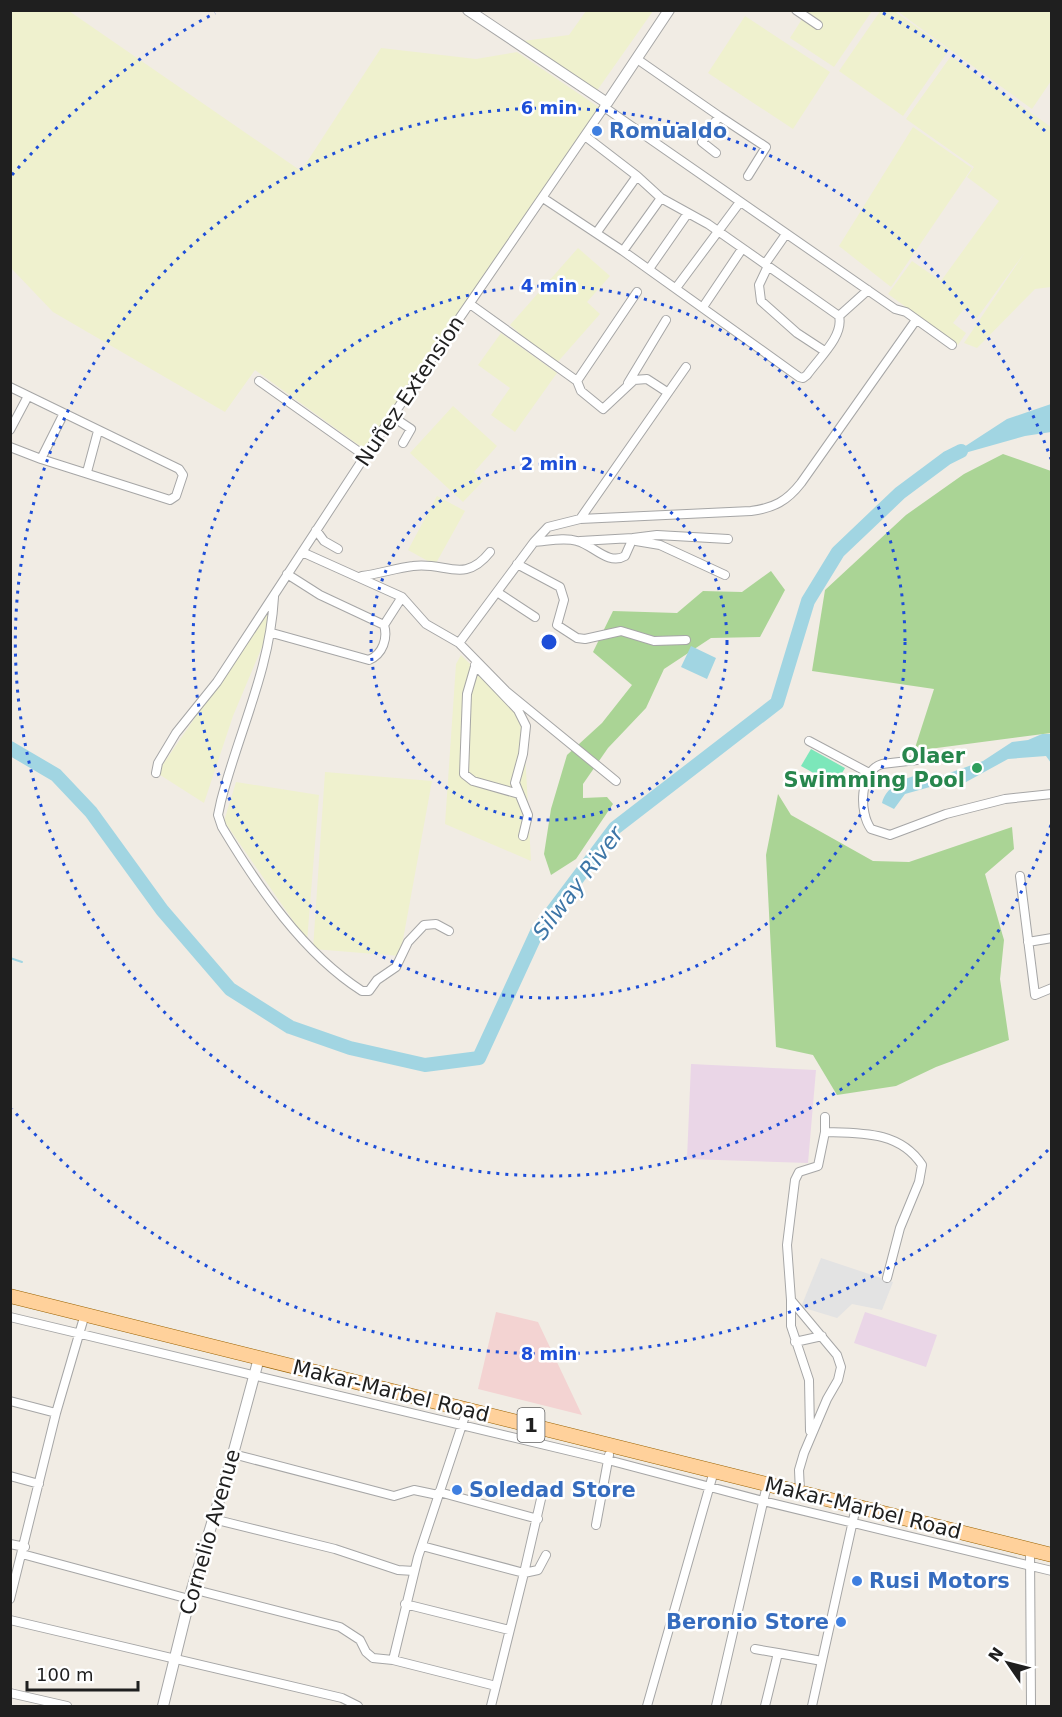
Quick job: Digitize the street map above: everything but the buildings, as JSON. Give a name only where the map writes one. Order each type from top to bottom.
[{"type":"main road","name":"Makar-Marbel Road","points":[[10,1296],[1052,1555]]},
{"type":"street","name":"Nuñez Extension","points":[[156,773],[158,763],[176,733],[218,682],[365,456],[669,10]]},
{"type":"street","points":[[796,10],[818,25]]},
{"type":"street","points":[[471,11],[786,234],[952,345]]},
{"type":"street","points":[[637,59],[766,147],[748,176]]},
{"type":"street","points":[[716,153],[702,142],[719,116]]},
{"type":"street","points":[[585,136],[637,176],[661,198],[717,230],[839,316]]},
{"type":"street","points":[[597,232],[637,176]]},
{"type":"street","points":[[543,198],[597,232],[801,378],[807,375],[839,331],[839,316],[868,290]]},
{"type":"street","points":[[623,251],[661,198]]},
{"type":"street","points":[[676,288],[740,202]]},
{"type":"street","points":[[649,269],[688,213]]},
{"type":"street","points":[[786,234],[766,265],[759,285],[761,301],[797,333],[824,350]]},
{"type":"street","points":[[703,307],[742,249]]},
{"type":"street","points":[[577,381],[637,292]]},
{"type":"street","points":[[470,304],[577,381],[581,391],[603,409],[608,408],[628,383],[666,320]]},
{"type":"street","points":[[459,643],[517,564],[548,527],[580,519],[751,511],[765,509],[785,501],[801,483],[916,320]]},
{"type":"street","points":[[580,519],[686,367]]},
{"type":"street","points":[[628,383],[644,378],[667,392]]},
{"type":"street","points":[[259,381],[365,456]]},
{"type":"street","points":[[10,387],[63,415],[177,468],[183,475],[176,496],[170,500],[10,447]]},
{"type":"street","points":[[10,430],[28,396]]},
{"type":"street","points":[[41,459],[63,415]]},
{"type":"street","points":[[393,417],[411,429],[403,443]]},
{"type":"street","points":[[87,472],[98,431]]},
{"type":"street","points":[[316,530],[324,541],[338,549]]},
{"type":"street","points":[[534,542],[633,539],[657,535],[728,539]]},
{"type":"street","points":[[579,541],[604,555],[617,559],[624,556],[633,539]]},
{"type":"street","points":[[633,539],[660,545],[725,575]]},
{"type":"street","points":[[302,552],[402,597],[426,624],[459,643],[523,716],[526,740],[514,783],[528,815],[523,836]]},
{"type":"street","points":[[359,577],[414,566],[454,571],[474,568],[490,552]]},
{"type":"street","points":[[517,564],[560,587],[564,600],[557,625],[568,635],[585,639],[621,631],[654,641],[686,640]]},
{"type":"street","points":[[287,574],[320,595],[384,625]]},
{"type":"street","points":[[497,592],[535,617]]},
{"type":"street","points":[[274,594],[272,633],[218,814],[222,827],[268,894],[321,960],[362,991],[369,991],[377,980],[396,967],[408,942],[424,925],[436,924],[449,931]]},
{"type":"street","points":[[272,633],[369,660],[376,656],[384,642],[387,636],[384,625],[402,597]]},
{"type":"street","points":[[476,663],[506,691],[616,781]]},
{"type":"street","points":[[476,663],[466,705],[464,774],[472,781],[519,794]]},
{"type":"street","points":[[809,741],[871,774]]},
{"type":"street","points":[[952,756],[882,764],[871,774],[864,797],[865,817],[872,829],[884,835],[946,814],[1005,799],[1052,794]]},
{"type":"street","points":[[1020,876],[1033,983],[1048,990]]},
{"type":"street","points":[[1028,942],[1052,938]]},
{"type":"street","points":[[811,1434],[809,1380],[791,1326],[787,1245],[795,1180],[799,1173],[818,1166],[825,1132],[825,1117]]},
{"type":"street","points":[[825,1132],[880,1135],[903,1144],[914,1153],[922,1165],[919,1182],[900,1228],[887,1278]]},
{"type":"street","points":[[791,1300],[837,1355],[840,1374],[811,1434],[800,1470],[800,1492]]},
{"type":"street","points":[[10,1599],[56,1413],[85,1314]]},
{"type":"street","points":[[10,1317],[609,1460],[763,1501],[1052,1571]]},
{"type":"street","points":[[795,1342],[822,1336]]},
{"type":"street","name":"Cornelio Avenue","points":[[163,1707],[190,1594],[234,1454],[259,1358]]},
{"type":"street","points":[[10,1401],[56,1413]]},
{"type":"street","points":[[393,1660],[414,1571],[467,1410]]},
{"type":"street","points":[[596,1525],[611,1445]]},
{"type":"street","points":[[234,1454],[394,1496],[414,1490],[538,1519]]},
{"type":"street","points":[[647,1707],[714,1472]]},
{"type":"street","points":[[10,1476],[39,1484]]},
{"type":"street","points":[[716,1707],[767,1485]]},
{"type":"street","points":[[491,1707],[541,1499]]},
{"type":"street","points":[[812,1707],[856,1507]]},
{"type":"street","points":[[213,1519],[335,1549],[398,1570],[414,1571]]},
{"type":"street","points":[[10,1544],[23,1551],[190,1594],[340,1627],[360,1640],[370,1657],[393,1660],[496,1686]]},
{"type":"street","points":[[422,1546],[524,1573],[538,1570],[546,1555]]},
{"type":"street","points":[[1030,1550],[1031,1707]]},
{"type":"street","points":[[405,1604],[509,1630]]},
{"type":"street","points":[[10,1620],[342,1698],[358,1707]]},
{"type":"street","points":[[754,1649],[822,1661]]},
{"type":"street","points":[[765,1707],[778,1653]]},
{"type":"street","points":[[10,1693],[67,1707]]},
{"type":"shaded area","points":[[691,1064],[816,1070],[808,1163],[687,1159]]},
{"type":"shaded area","points":[[821,1258],[893,1282],[882,1310],[852,1304],[837,1318],[801,1307]]},
{"type":"shaded area","points":[[496,1312],[538,1322],[582,1415],[478,1389]]},
{"type":"shaded area","points":[[865,1312],[937,1335],[926,1367],[854,1343]]},
{"type":"green space","points":[[881,10],[894,11],[949,50],[903,116],[839,71]]},
{"type":"green space","points":[[11,11],[69,11],[301,171],[381,48],[476,59],[517,52],[600,108],[364,449],[255,370],[225,412],[53,312],[11,268]]},
{"type":"green space","points":[[586,11],[653,11],[596,92],[523,41],[569,35]]},
{"type":"green space","points":[[790,11],[872,11],[834,67],[790,38],[802,19]]},
{"type":"green space","points":[[897,11],[1051,11],[1051,81],[1032,109]]},
{"type":"green space","points":[[745,16],[830,72],[793,129],[708,73]]},
{"type":"green space","points":[[951,56],[1051,127],[1051,287],[1035,289],[977,348],[964,343],[1025,252],[977,318],[964,309],[953,323],[966,333],[958,345],[888,294],[912,261],[941,281],[999,201],[967,177],[974,167],[906,119]]},
{"type":"green space","points":[[913,127],[972,168],[891,287],[839,246]]},
{"type":"green space","points":[[578,248],[610,276],[587,302],[600,314],[555,365],[510,325]]},
{"type":"green space","points":[[501,333],[557,373],[515,432],[491,415],[510,388],[478,365]]},
{"type":"green space","points":[[453,406],[497,446],[474,472],[483,481],[463,502],[410,453]]},
{"type":"green space","points":[[1003,454],[1051,471],[1051,733],[914,751],[934,689],[812,671],[825,590],[906,515],[964,474]]},
{"type":"green space","points":[[437,496],[465,511],[435,565],[408,550]]},
{"type":"green space","points":[[771,571],[785,590],[760,637],[711,638],[664,669],[646,708],[608,748],[583,784],[583,798],[607,797],[613,804],[576,859],[551,875],[544,854],[551,809],[567,755],[602,723],[632,685],[593,652],[613,611],[677,613],[703,591],[742,592]]},
{"type":"green space","points":[[269,610],[270,628],[233,716],[204,803],[157,773]]},
{"type":"green space","points":[[461,655],[523,716],[531,861],[445,824],[456,664]]},
{"type":"green space","points":[[811,749],[845,768],[835,785],[801,766]]},
{"type":"green space","points":[[325,772],[432,781],[400,956],[313,949]]},
{"type":"green space","points":[[236,782],[319,795],[307,941],[224,821]]},
{"type":"green space","points":[[778,794],[791,815],[873,861],[909,862],[1012,827],[1014,849],[985,874],[1004,940],[1000,979],[1009,1040],[936,1067],[896,1086],[837,1095],[813,1055],[776,1047],[766,855]]},
{"type":"water","points":[[1051,404],[1051,432],[1025,436],[947,458],[1007,419]]},
{"type":"water","points":[[691,646],[716,658],[707,679],[681,667]]},
{"type":"water","name":"Olaer Swimming Pool","points":[[1042,734],[1051,734],[1051,763],[1046,756],[1008,759],[957,787],[937,785],[905,794],[894,809],[882,803],[885,795],[891,789],[906,779],[924,774],[941,776],[983,761],[1012,742],[1028,740]]},
{"type":"waterway","name":"Silway River","points":[[10,748],[56,775],[91,812],[162,910],[230,989],[290,1027],[350,1048],[425,1065],[479,1058],[537,932],[615,828],[777,703],[808,601],[838,552],[900,493],[947,458],[961,451]]},
{"type":"waterway","points":[[10,958],[22,962]]},
{"type":"place","name":"Romualdo","points":[[597,131]]},
{"type":"place","name":"Olaer Swimming Pool","points":[[977,768]]},
{"type":"place","name":"Soledad Store","points":[[457,1490]]},
{"type":"place","name":"Rusi Motors","points":[[857,1581]]},
{"type":"place","name":"Beronio Store","points":[[841,1622]]}]
